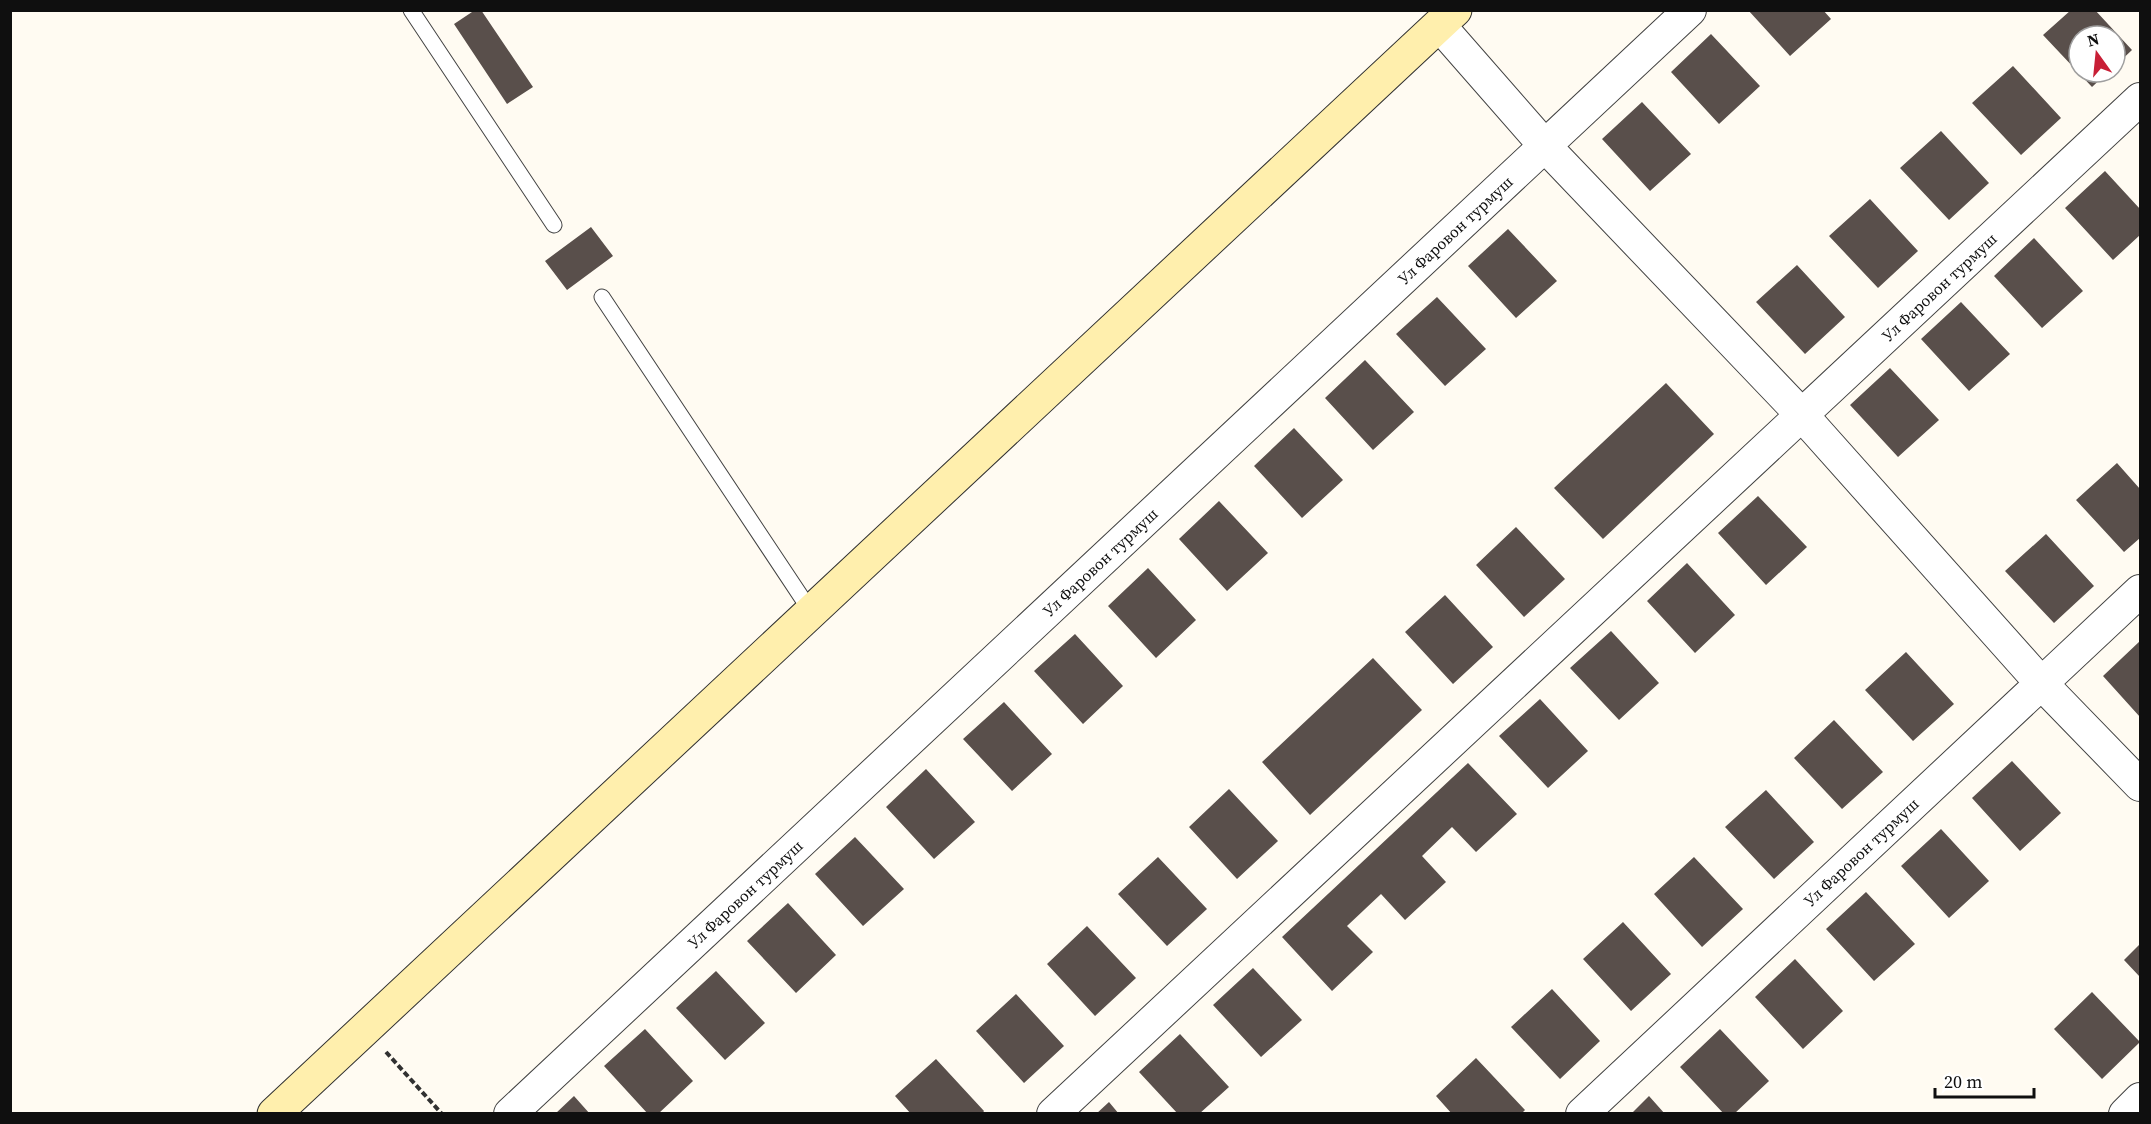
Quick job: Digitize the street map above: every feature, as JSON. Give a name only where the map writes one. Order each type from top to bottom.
[{"type":"main road","points":[[274,1113],[810,610],[1448,18]]},
{"type":"street","name":"Ул Фаровон турмуш","points":[[510,1113],[1690,10]]},
{"type":"street","points":[[1448,18],[1545,146],[1802,415],[2041,683],[2140,785]]},
{"type":"street","name":"Ул Фаровон турмуш","points":[[1053,1113],[2140,99]]},
{"type":"street","name":"Ул Фаровон турмуш","points":[[1582,1113],[2140,591]]},
{"type":"street","points":[[2125,1113],[2140,1099]]},
{"type":"lane","points":[[411,10],[554,225]]},
{"type":"lane","points":[[602,297],[810,610]]},
{"type":"path","points":[[365,1029],[442,1113]]},
{"type":"building","points":[[475,10],[481,10],[533,87],[507,104],[454,24]]},
{"type":"building","points":[[1748,10],[1823,10],[1831,19],[1790,56]]},
{"type":"building","points":[[2071,10],[2095,10],[2108,24],[2067,24],[2067,60],[2043,35]]},
{"type":"building","points":[[1711,34],[1760,86],[1719,124],[1671,72]]},
{"type":"building","points":[[2127,45],[2132,50],[2127,55]]},
{"type":"building","points":[[2013,66],[2061,118],[2021,155],[1972,103]]},
{"type":"building","points":[[1642,102],[1691,154],[1650,191],[1602,139]]},
{"type":"building","points":[[1941,131],[1989,183],[1949,220],[1900,168]]},
{"type":"building","points":[[2105,171],[2140,209],[2140,235],[2113,260],[2065,208]]},
{"type":"building","points":[[1870,199],[1918,251],[1878,288],[1829,236]]},
{"type":"building","points":[[591,227],[613,256],[567,290],[545,261]]},
{"type":"building","points":[[1508,229],[1557,281],[1516,318],[1468,266]]},
{"type":"building","points":[[2034,238],[2083,291],[2042,328],[1994,276]]},
{"type":"building","points":[[1797,265],[1845,317],[1805,354],[1756,302]]},
{"type":"building","points":[[1437,297],[1486,349],[1445,386],[1396,334]]},
{"type":"building","points":[[1961,302],[2010,354],[1969,391],[1921,339]]},
{"type":"building","points":[[1365,360],[1414,412],[1373,450],[1325,398]]},
{"type":"building","points":[[1890,368],[1939,420],[1898,457],[1850,405]]},
{"type":"building","points":[[1666,383],[1714,434],[1603,539],[1554,488]]},
{"type":"building","points":[[1294,428],[1343,480],[1302,518],[1254,466]]},
{"type":"building","points":[[2117,463],[2140,489],[2140,538],[2124,552],[2076,500]]},
{"type":"building","points":[[1758,496],[1807,547],[1766,585],[1718,533]]},
{"type":"building","points":[[1219,501],[1268,553],[1227,591],[1179,539]]},
{"type":"building","points":[[1516,527],[1565,579],[1524,617],[1476,565]]},
{"type":"building","points":[[2046,534],[2094,586],[2054,623],[2005,571]]},
{"type":"building","points":[[1687,563],[1735,615],[1695,653],[1647,601]]},
{"type":"building","points":[[1148,568],[1196,620],[1156,658],[1108,606]]},
{"type":"building","points":[[1445,595],[1493,647],[1453,684],[1405,632]]},
{"type":"building","points":[[1611,631],[1659,683],[1619,720],[1570,668]]},
{"type":"building","points":[[1075,634],[1123,686],[1083,724],[1034,671]]},
{"type":"building","points":[[2140,641],[2140,717],[2103,676]]},
{"type":"building","points":[[1906,652],[1954,704],[1913,741],[1865,690]]},
{"type":"building","points":[[1373,658],[1422,710],[1310,815],[1262,762]]},
{"type":"building","points":[[1540,699],[1588,751],[1548,788],[1499,736]]},
{"type":"building","points":[[1004,702],[1052,754],[1012,791],[963,739]]},
{"type":"building","points":[[1834,720],[1883,772],[1842,809],[1794,758]]},
{"type":"building","points":[[2012,761],[2061,813],[2020,851],[1972,798]]},
{"type":"building","points":[[1468,763],[1517,814],[1476,852],[1452,827],[1422,856],[1446,882],[1405,920],[1381,894],[1347,926],[1373,952],[1332,991],[1282,937]]},
{"type":"building","points":[[926,769],[975,822],[934,859],[886,807]]},
{"type":"building","points":[[1229,789],[1278,841],[1237,879],[1189,827]]},
{"type":"building","points":[[1766,790],[1814,842],[1774,879],[1725,827]]},
{"type":"building","points":[[1941,829],[1989,881],[1949,918],[1901,866]]},
{"type":"building","points":[[855,837],[904,889],[863,926],[815,874]]},
{"type":"building","points":[[1158,857],[1207,909],[1167,946],[1118,894]]},
{"type":"building","points":[[1694,857],[1743,909],[1702,947],[1654,894]]},
{"type":"building","points":[[1866,892],[1915,944],[1874,981],[1826,929]]},
{"type":"building","points":[[788,903],[836,955],[796,993],[747,941]]},
{"type":"building","points":[[1623,922],[1671,974],[1631,1011],[1583,959]]},
{"type":"building","points":[[1087,926],[1136,978],[1095,1016],[1047,964]]},
{"type":"building","points":[[2140,944],[2140,977],[2124,960]]},
{"type":"building","points":[[1795,959],[1843,1011],[1803,1049],[1755,997]]},
{"type":"building","points":[[1253,968],[1302,1020],[1261,1057],[1213,1005]]},
{"type":"building","points":[[716,971],[765,1023],[725,1060],[676,1008]]},
{"type":"building","points":[[1552,989],[1600,1041],[1560,1079],[1511,1027]]},
{"type":"building","points":[[2092,992],[2140,1042],[2102,1079],[2054,1029]]},
{"type":"building","points":[[1016,994],[1064,1046],[1024,1083],[976,1031]]},
{"type":"building","points":[[645,1029],[693,1081],[658,1114],[648,1114],[604,1066]]},
{"type":"building","points":[[1720,1029],[1769,1081],[1734,1114],[1724,1114],[1680,1067]]},
{"type":"building","points":[[1180,1034],[1229,1087],[1199,1114],[1178,1114],[1139,1072]]},
{"type":"building","points":[[1476,1058],[1525,1110],[1521,1114],[1452,1114],[1436,1096]]},
{"type":"building","points":[[936,1059],[984,1111],[982,1114],[911,1114],[895,1096]]},
{"type":"building","points":[[574,1096],[590,1114],[555,1114]]},
{"type":"building","points":[[1649,1096],[1665,1114],[1631,1114]]},
{"type":"building","points":[[1109,1102],[1119,1114],[1096,1114]]}]
